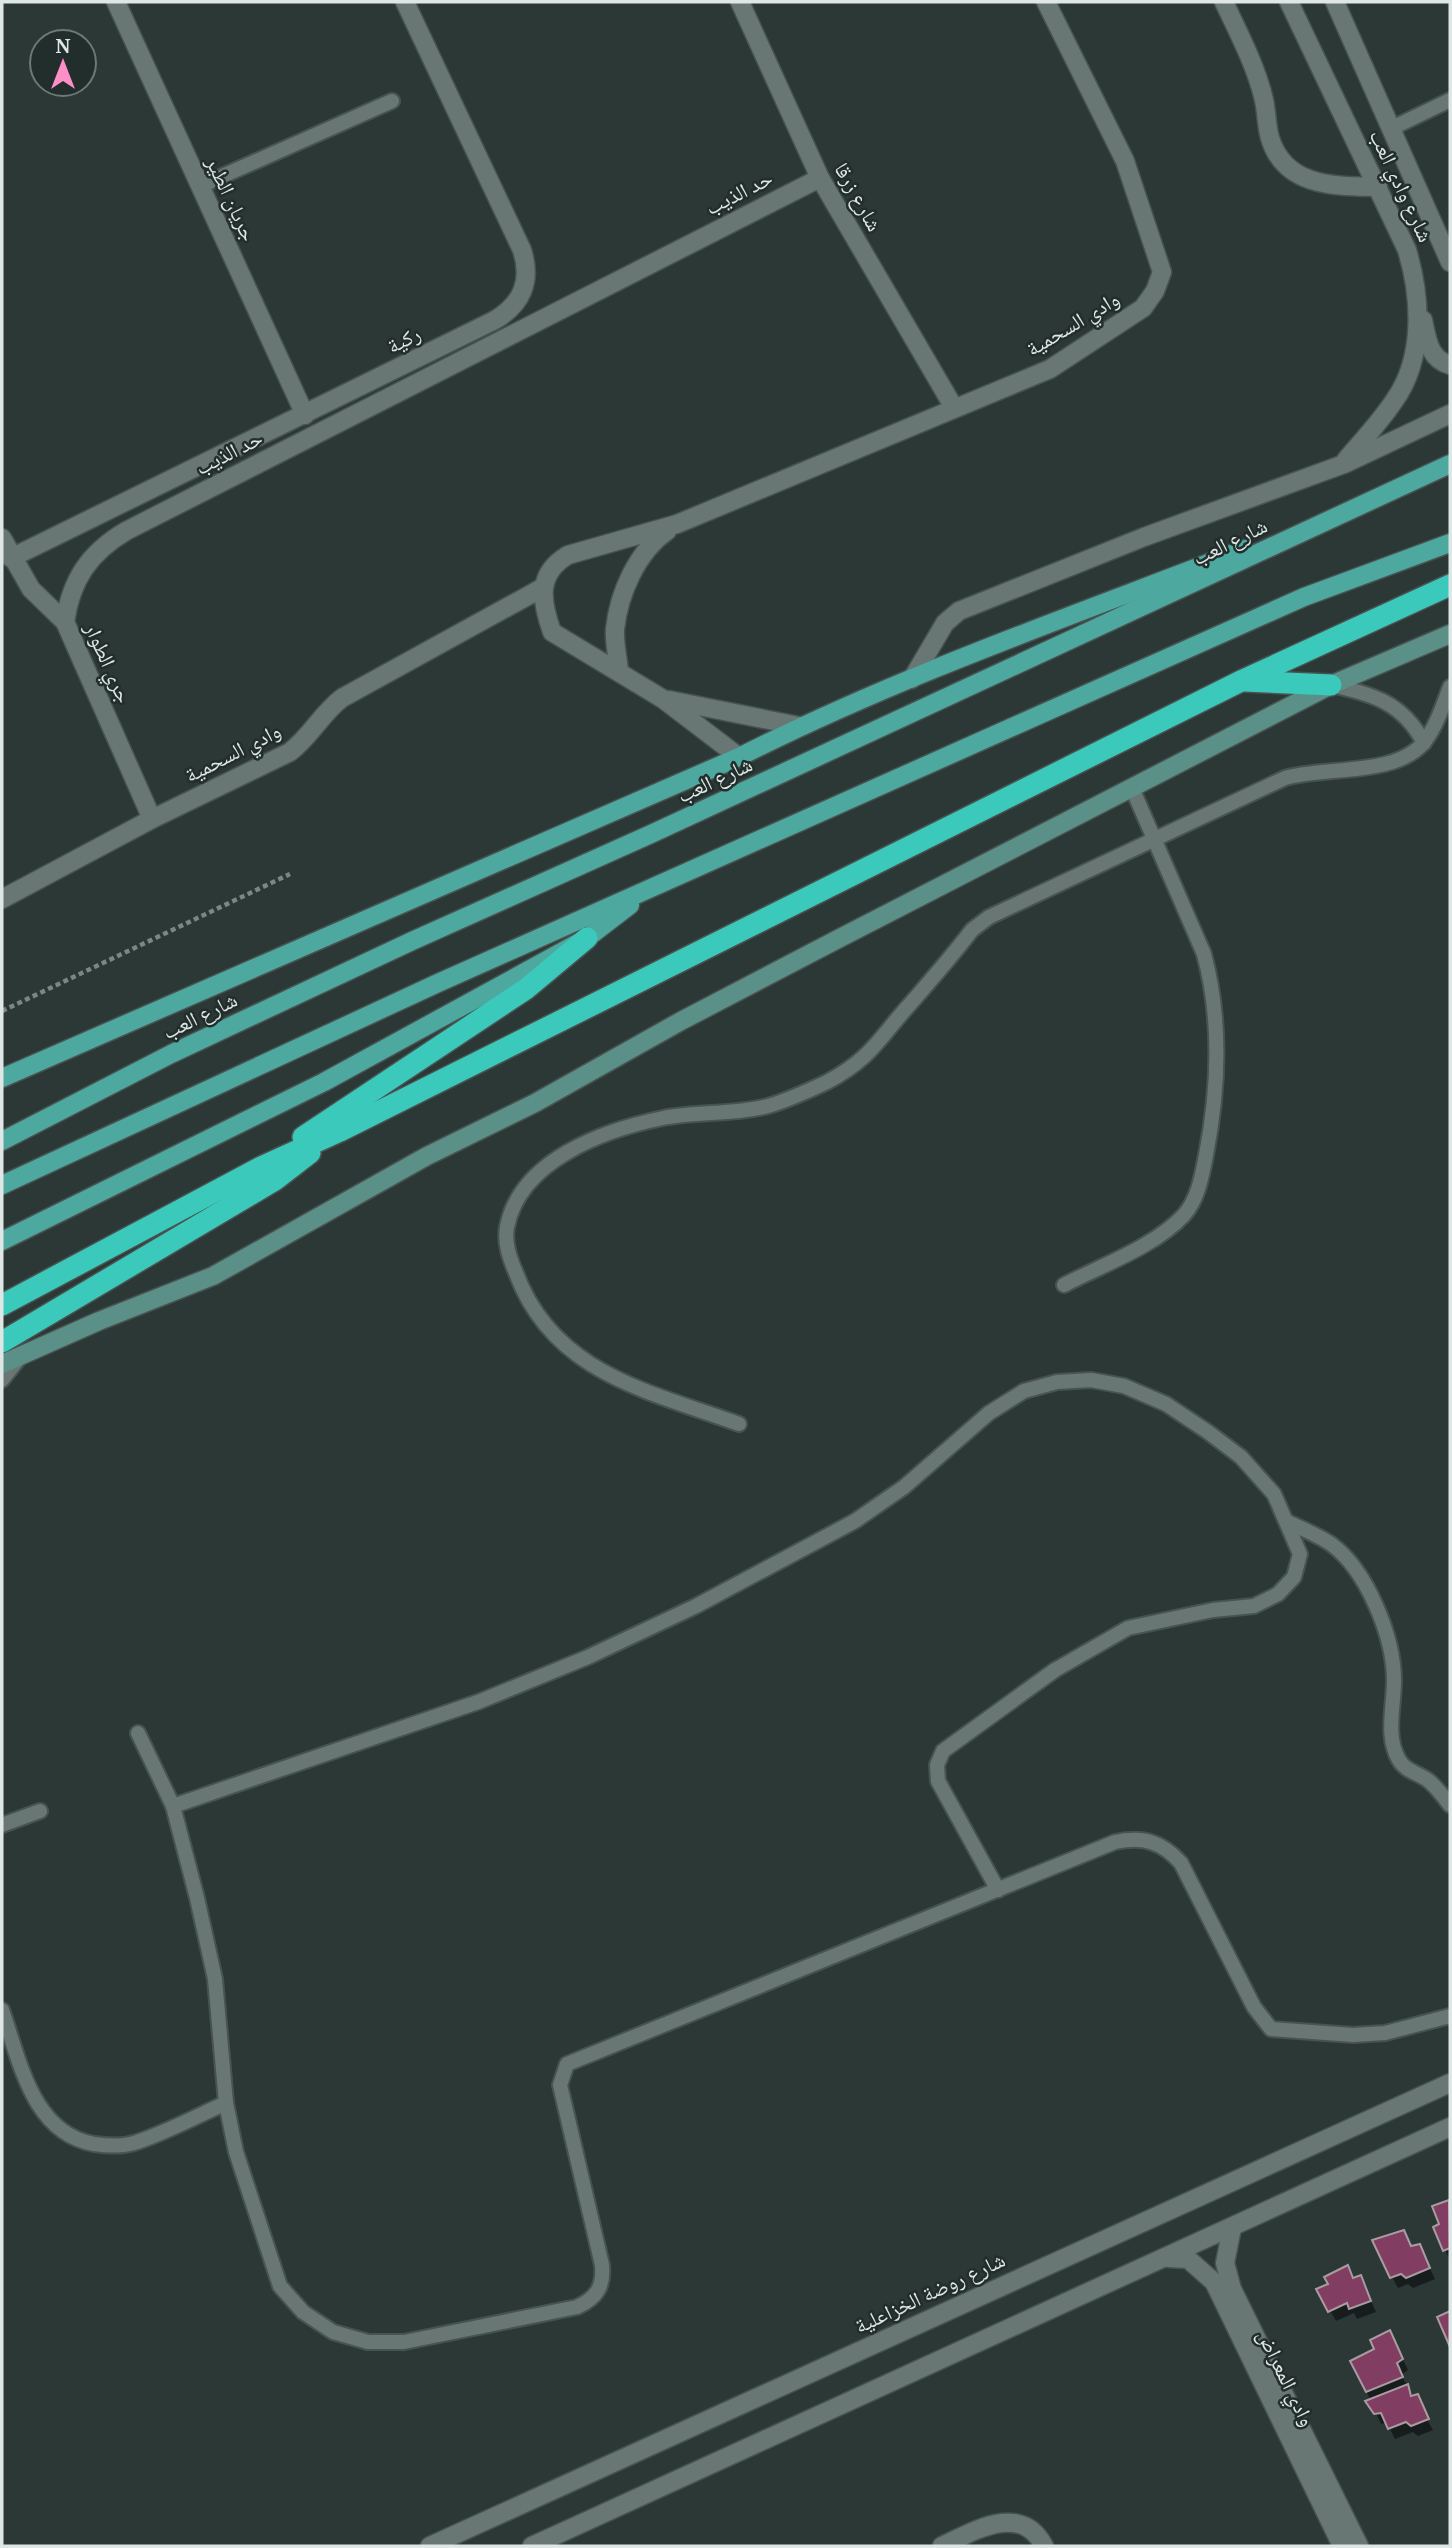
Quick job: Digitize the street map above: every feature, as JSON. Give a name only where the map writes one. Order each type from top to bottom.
[{"type":"highway","points":[[2,1305],[261,1167],[1243,680],[1450,585]]},
{"type":"highway","points":[[1243,680],[1331,685]]},
{"type":"highway","points":[[261,1167],[351,1103],[526,989],[587,938]]},
{"type":"highway","points":[[2,1342],[275,1180],[340,1130]]},
{"type":"main road","name":"شارع العب","points":[[2,1141],[171,1055],[412,940],[764,782],[1450,464]]},
{"type":"main road","points":[[2,1078],[739,757],[799,726],[1372,499]]},
{"type":"main road","points":[[2,1185],[413,994],[1304,597],[1450,543]]},
{"type":"main road","points":[[2,1364],[225,1269],[427,1156],[535,1103],[681,1021],[1331,685],[1450,634]]},
{"type":"main road","points":[[2,1241],[324,1083],[587,938],[653,887]]},
{"type":"street","name":"جريان الطير","points":[[116,2],[305,415]]},
{"type":"street","name":"ركية","points":[[11,558],[495,320],[517,303],[523,290],[527,263],[405,2]]},
{"type":"street","name":"شارع زرقا","points":[[740,2],[820,178],[953,406]]},
{"type":"street","name":"وادي السحمية","points":[[2,899],[152,819],[290,752],[307,738],[326,712],[342,698],[542,589],[551,568],[568,555],[677,524],[953,406],[1050,369],[1143,308],[1155,290],[1162,272],[1125,161],[1046,2]]},
{"type":"street","points":[[1224,2],[1259,82],[1270,138],[1280,158],[1308,180],[1333,186],[1378,187]]},
{"type":"street","name":"شارع وادي العب","points":[[1289,2],[1406,250],[1418,296],[1415,348],[1408,374],[1396,400],[1344,464]]},
{"type":"street","name":"شارع وادي العب","points":[[1335,2],[1450,262]]},
{"type":"street","name":"حد الذيب","points":[[65,622],[74,585],[94,553],[109,541],[820,178]]},
{"type":"street","points":[[1418,296],[1428,345],[1434,356],[1450,365]]},
{"type":"street","points":[[443,346],[454,364]]},
{"type":"street","name":"شارع العب","points":[[912,679],[945,622],[959,611],[1144,537],[1344,464],[1450,414]]},
{"type":"street","name":"وادي السحمية","points":[[619,672],[615,631],[621,599],[643,553],[652,541],[677,524]]},
{"type":"street","name":"جري الطوار","points":[[2,538],[31,589],[65,622],[152,819]]},
{"type":"street","points":[[542,589],[542,599],[552,632],[663,699],[739,757]]},
{"type":"street","points":[[663,699],[799,726]]},
{"type":"street","name":"شارع روضة الخزاعلية","points":[[430,2546],[1450,2083]]},
{"type":"street","points":[[532,2546],[1450,2127]]},
{"type":"street","name":"وادي المعراض","points":[[1231,2228],[1225,2263],[1232,2289],[1359,2546]]},
{"type":"street","name":"وادي المعراض","points":[[1165,2259],[1188,2259],[1214,2282],[1342,2546]]},
{"type":"street","points":[[942,2546],[992,2523],[1004,2522],[1024,2525],[1033,2530],[1044,2546]]},
{"type":"lane","points":[[1390,129],[1450,100]]},
{"type":"lane","points":[[200,186],[392,101]]},
{"type":"lane","points":[[1331,685],[1382,698],[1407,717],[1424,743]]},
{"type":"lane","points":[[739,1424],[609,1375],[574,1355],[550,1332],[532,1307],[507,1251],[506,1229],[515,1203],[550,1165],[599,1137],[666,1117],[767,1106],[829,1081],[872,1053],[981,923],[998,911],[1285,778],[1318,770],[1390,763],[1424,743],[1450,687]]},
{"type":"lane","points":[[1064,1285],[1164,1232],[1185,1214],[1197,1193],[1212,1126],[1217,1063],[1211,980],[1204,954],[1132,788]]},
{"type":"lane","points":[[2,1380],[22,1355]]},
{"type":"lane","points":[[173,1806],[478,1702],[588,1657],[696,1606],[855,1521],[904,1487],[989,1413],[1024,1391],[1057,1382],[1090,1380],[1124,1386],[1166,1404],[1241,1457],[1274,1494],[1300,1554],[1294,1577],[1278,1594],[1254,1606],[1213,1610],[1128,1628],[1055,1670],[943,1751],[937,1765],[938,1781],[998,1890]]},
{"type":"lane","points":[[1288,1522],[1332,1544],[1358,1574],[1374,1601],[1391,1654],[1394,1680],[1390,1723],[1398,1759],[1411,1773],[1428,1781],[1450,1805]]},
{"type":"lane","points":[[138,1733],[173,1806],[215,1979],[226,2103],[246,2190],[280,2286],[303,2312],[333,2332],[368,2342],[404,2342],[577,2307],[590,2301],[599,2291],[604,2278],[559,2085],[567,2064],[1115,1842],[1133,1838],[1152,1841],[1169,1849],[1181,1863],[1254,2007],[1271,2029],[1305,2034],[1385,2034],[1450,2017]]},
{"type":"lane","points":[[2,1825],[40,1811]]},
{"type":"lane","points":[[2,2010],[29,2088],[42,2111],[60,2130],[83,2142],[109,2146],[135,2143],[226,2103]]},
{"type":"path","points":[[2,1011],[290,874]]},
{"type":"building","points":[[1449,2200],[1450,2248],[1443,2251],[1433,2227],[1439,2224],[1432,2206]]},
{"type":"building","points":[[1404,2230],[1411,2246],[1420,2244],[1430,2268],[1406,2278],[1401,2274],[1390,2278],[1372,2240]]},
{"type":"building","points":[[1348,2265],[1353,2278],[1361,2275],[1371,2301],[1349,2309],[1347,2303],[1328,2312],[1316,2289],[1328,2284],[1324,2277]]},
{"type":"building","points":[[1450,2311],[1450,2347],[1437,2317]]},
{"type":"building","points":[[1390,2330],[1403,2359],[1397,2363],[1403,2377],[1366,2392],[1350,2361],[1374,2349],[1370,2340]]},
{"type":"building","points":[[1408,2384],[1411,2396],[1418,2394],[1429,2419],[1411,2426],[1406,2422],[1388,2429],[1381,2413],[1374,2414],[1365,2401]]}]
